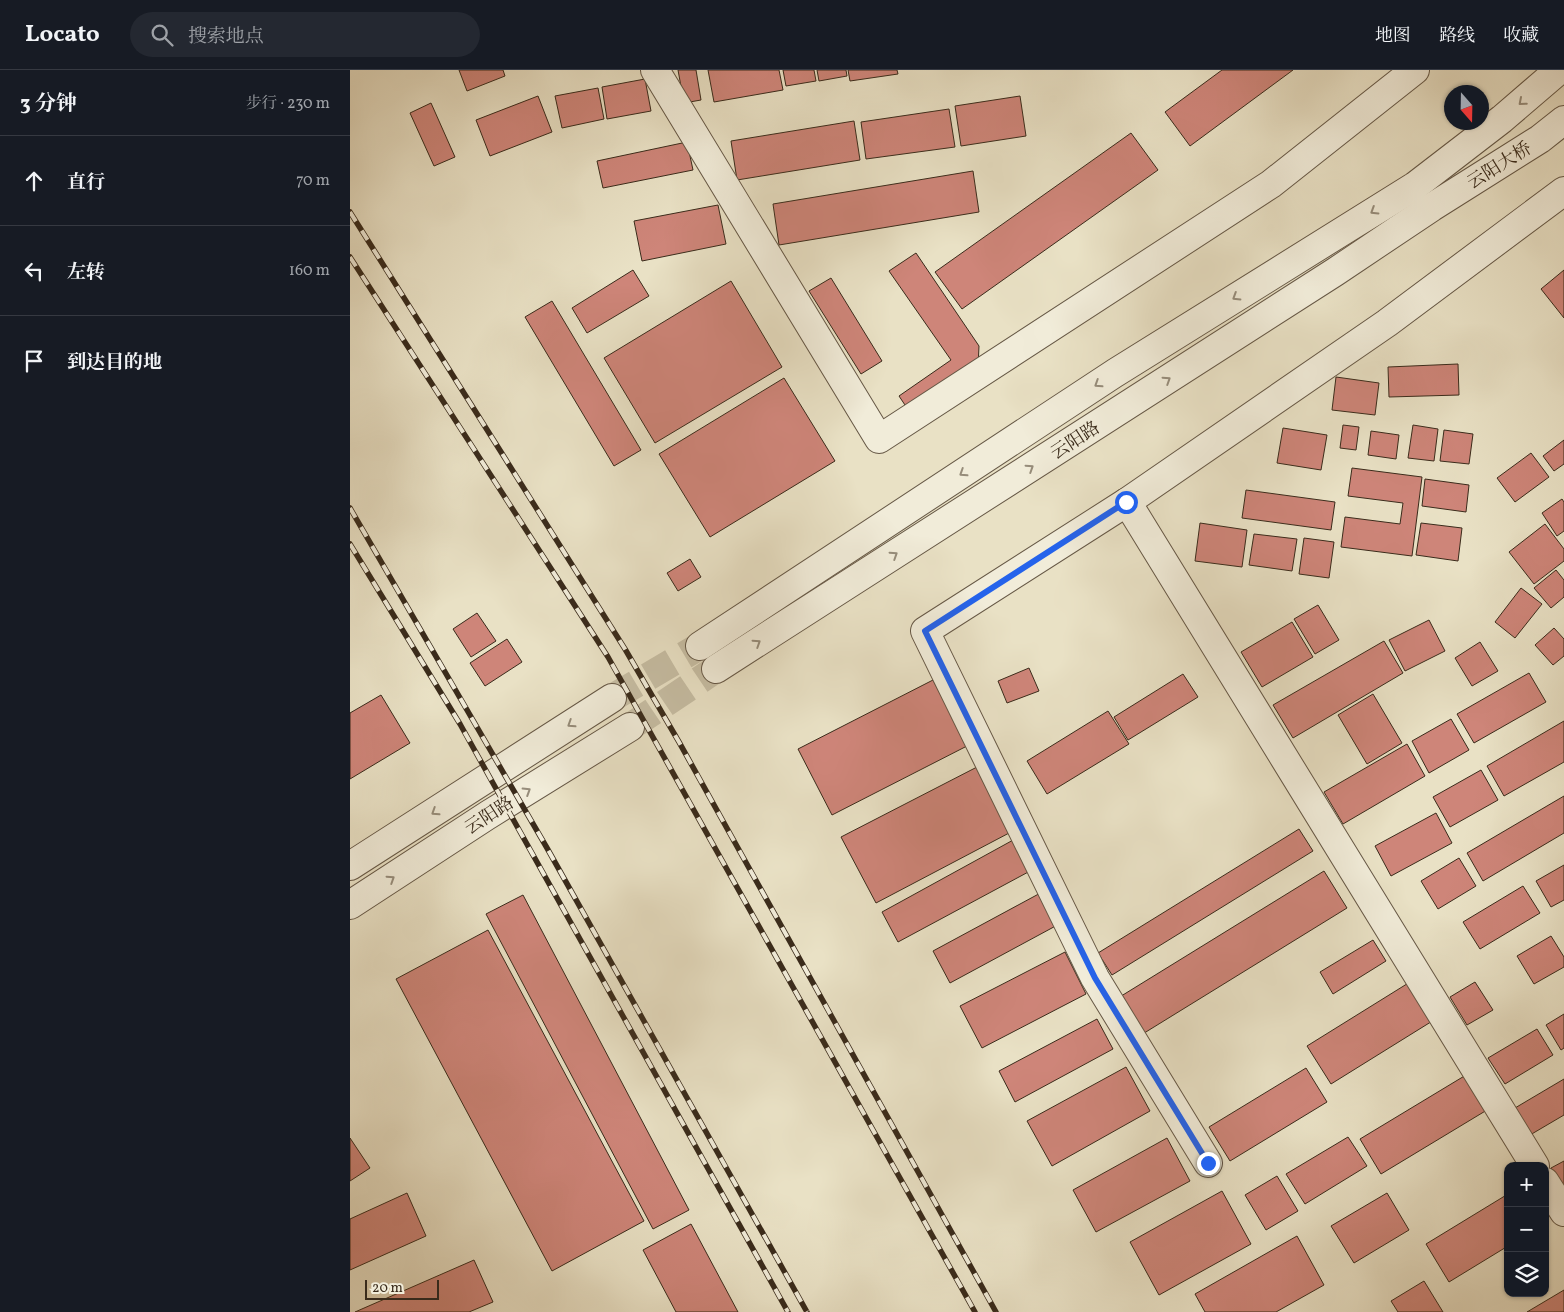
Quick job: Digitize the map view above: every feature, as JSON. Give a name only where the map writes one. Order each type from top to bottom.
[{"type":"street","points":[[655,70],[879,439],[1270,184],[1415,70]]},
{"type":"street","name":"云阳大桥","points":[[1415,186],[1502,119],[1559,70]]},
{"type":"street","name":"云阳大桥","points":[[1432,207],[1540,139],[1564,120]]},
{"type":"street","name":"云阳路","points":[[700,646],[1115,373],[1415,186]]},
{"type":"street","points":[[1208,1163],[1095,978],[925,631],[1126,502],[1387,323],[1564,191]]},
{"type":"street","name":"云阳路","points":[[716,669],[1335,272],[1432,207]]},
{"type":"street","points":[[1126,502],[1533,1162]]},
{"type":"street","name":"云阳路","points":[[350,866],[612,698]]},
{"type":"street","name":"云阳路","points":[[350,905],[630,726]]},
{"type":"street","points":[[1549,1188],[1564,1212]]},
{"type":"building","points":[[459,70],[503,70],[505,76],[467,91]]},
{"type":"building","points":[[678,70],[696,70],[701,100],[684,103]]},
{"type":"building","points":[[708,70],[779,70],[783,90],[714,102]]},
{"type":"building","points":[[783,70],[814,70],[816,81],[786,86]]},
{"type":"building","points":[[817,70],[846,70],[847,76],[819,81]]},
{"type":"building","points":[[848,70],[897,70],[898,74],[850,81]]},
{"type":"building","points":[[1222,70],[1293,70],[1190,146],[1165,112]]},
{"type":"building","points":[[645,79],[651,111],[607,119],[602,87]]},
{"type":"building","points":[[598,88],[604,119],[562,128],[555,96]]},
{"type":"building","points":[[538,96],[552,132],[490,156],[476,120]]},
{"type":"building","points":[[1020,96],[1026,136],[961,146],[955,106]]},
{"type":"building","points":[[431,103],[455,157],[434,166],[410,113]]},
{"type":"building","points":[[949,109],[955,147],[866,159],[861,122]]},
{"type":"building","points":[[854,121],[860,160],[737,180],[731,141]]},
{"type":"building","points":[[1131,133],[1158,170],[962,309],[935,272]]},
{"type":"building","points":[[687,142],[693,170],[603,188],[597,161]]},
{"type":"building","points":[[973,171],[979,212],[779,245],[773,204]]},
{"type":"building","points":[[718,205],[726,244],[642,261],[634,221]]},
{"type":"building","points":[[916,253],[979,346],[978,368],[911,414],[899,396],[951,360],[889,271]]},
{"type":"building","points":[[633,270],[649,296],[587,333],[572,308]]},
{"type":"building","points":[[1564,270],[1564,318],[1541,289]]},
{"type":"building","points":[[831,278],[882,361],[861,374],[809,291]]},
{"type":"building","points":[[731,281],[782,367],[655,443],[604,358]]},
{"type":"building","points":[[552,301],[641,450],[614,466],[525,317]]},
{"type":"building","points":[[1458,364],[1459,395],[1389,397],[1388,367]]},
{"type":"building","points":[[1336,377],[1379,383],[1375,415],[1332,410]]},
{"type":"building","points":[[784,378],[835,461],[710,537],[659,454]]},
{"type":"building","points":[[1343,425],[1359,427],[1356,450],[1340,448]]},
{"type":"building","points":[[1413,425],[1438,429],[1434,461],[1408,458]]},
{"type":"building","points":[[1283,428],[1327,435],[1321,470],[1277,463]]},
{"type":"building","points":[[1444,430],[1473,434],[1469,464],[1440,461]]},
{"type":"building","points":[[1371,431],[1399,435],[1396,459],[1368,455]]},
{"type":"building","points":[[1564,440],[1564,464],[1554,471],[1543,456]]},
{"type":"building","points":[[1531,453],[1549,477],[1515,502],[1497,478]]},
{"type":"building","points":[[1352,468],[1422,477],[1412,556],[1341,547],[1345,517],[1400,524],[1403,503],[1348,496]]},
{"type":"building","points":[[1425,479],[1469,485],[1466,512],[1422,506]]},
{"type":"building","points":[[1246,490],[1335,502],[1331,530],[1242,518]]},
{"type":"building","points":[[1562,499],[1564,502],[1564,531],[1557,536],[1542,513]]},
{"type":"building","points":[[1200,523],[1247,530],[1242,567],[1195,561]]},
{"type":"building","points":[[1421,523],[1462,528],[1458,561],[1416,555]]},
{"type":"building","points":[[1545,524],[1564,549],[1564,561],[1534,584],[1509,552]]},
{"type":"building","points":[[1254,534],[1297,539],[1292,571],[1249,565]]},
{"type":"building","points":[[1304,538],[1334,542],[1329,578],[1299,574]]},
{"type":"building","points":[[690,559],[701,577],[678,591],[667,573]]},
{"type":"building","points":[[1556,570],[1564,580],[1564,597],[1551,608],[1534,588]]},
{"type":"building","points":[[1521,588],[1542,604],[1515,638],[1495,622]]},
{"type":"building","points":[[1318,605],[1339,640],[1315,654],[1294,619]]},
{"type":"building","points":[[477,613],[496,641],[471,657],[453,629]]},
{"type":"building","points":[[1429,620],[1445,651],[1405,671],[1389,640]]},
{"type":"building","points":[[1292,622],[1313,657],[1262,687],[1241,652]]},
{"type":"building","points":[[1554,628],[1564,639],[1564,656],[1553,665],[1535,645]]},
{"type":"building","points":[[507,639],[522,662],[485,686],[470,663]]},
{"type":"building","points":[[1384,641],[1403,673],[1293,738],[1273,705]]},
{"type":"building","points":[[1480,642],[1498,671],[1472,686],[1455,658]]},
{"type":"building","points":[[1029,668],[1039,691],[1007,703],[998,681]]},
{"type":"building","points":[[1529,673],[1546,702],[1474,743],[1457,714]]},
{"type":"building","points":[[1183,674],[1198,697],[1128,740],[1114,717]]},
{"type":"building","points":[[933,680],[967,746],[832,815],[798,749]]},
{"type":"building","points":[[1373,694],[1402,743],[1367,764],[1338,715]]},
{"type":"building","points":[[381,695],[410,743],[350,779],[350,713]]},
{"type":"building","points":[[1108,711],[1129,744],[1047,794],[1027,761]]},
{"type":"building","points":[[1451,719],[1469,750],[1429,773],[1412,741]]},
{"type":"building","points":[[1564,721],[1564,762],[1504,796],[1487,766]]},
{"type":"building","points":[[1407,744],[1425,776],[1343,824],[1324,792]]},
{"type":"building","points":[[977,767],[1011,832],[876,903],[841,837]]},
{"type":"building","points":[[1481,770],[1498,800],[1450,827],[1433,797]]},
{"type":"building","points":[[1564,796],[1564,833],[1483,881],[1467,853]]},
{"type":"building","points":[[1436,813],[1452,843],[1391,876],[1375,846]]},
{"type":"building","points":[[1299,829],[1313,851],[1112,975],[1098,953]]},
{"type":"building","points":[[1015,839],[1032,870],[898,942],[882,912]]},
{"type":"building","points":[[1459,858],[1476,886],[1438,909],[1421,881]]},
{"type":"building","points":[[1564,865],[1564,900],[1551,907],[1536,881]]},
{"type":"building","points":[[1324,871],[1347,908],[1141,1035],[1118,998]]},
{"type":"building","points":[[1523,886],[1540,913],[1480,949],[1463,922]]},
{"type":"building","points":[[1046,890],[1063,922],[950,983],[933,951]]},
{"type":"building","points":[[523,895],[689,1210],[653,1229],[486,914]]},
{"type":"building","points":[[488,930],[644,1221],[552,1271],[396,979]]},
{"type":"building","points":[[1551,936],[1564,957],[1564,967],[1534,984],[1517,956]]},
{"type":"building","points":[[1373,940],[1386,961],[1333,994],[1320,972]]},
{"type":"building","points":[[1065,952],[1086,994],[982,1048],[960,1006]]},
{"type":"building","points":[[1410,982],[1434,1020],[1331,1084],[1307,1046]]},
{"type":"building","points":[[1475,982],[1493,1010],[1467,1025],[1450,997]]},
{"type":"building","points":[[1564,1014],[1564,1048],[1561,1050],[1546,1025]]},
{"type":"building","points":[[1097,1019],[1113,1049],[1015,1102],[999,1071]]},
{"type":"building","points":[[1537,1029],[1553,1055],[1505,1084],[1488,1058]]},
{"type":"building","points":[[1126,1067],[1150,1111],[1052,1166],[1027,1121]]},
{"type":"building","points":[[1306,1068],[1327,1102],[1230,1161],[1209,1127]]},
{"type":"building","points":[[1466,1075],[1487,1110],[1381,1174],[1360,1139]]},
{"type":"building","points":[[1564,1079],[1564,1115],[1530,1135],[1515,1108]]},
{"type":"building","points":[[1348,1137],[1367,1166],[1305,1204],[1286,1174]]},
{"type":"building","points":[[350,1138],[370,1168],[350,1181]]},
{"type":"building","points":[[1167,1138],[1190,1181],[1096,1232],[1073,1190]]},
{"type":"building","points":[[1564,1161],[1564,1190],[1551,1168]]},
{"type":"building","points":[[1277,1176],[1298,1211],[1266,1230],[1245,1195]]},
{"type":"building","points":[[1222,1191],[1251,1244],[1159,1295],[1130,1242]]},
{"type":"building","points":[[407,1193],[426,1236],[350,1270],[350,1219]]},
{"type":"building","points":[[1387,1193],[1409,1230],[1354,1263],[1331,1226]]},
{"type":"building","points":[[1504,1196],[1504,1248],[1449,1282],[1426,1244]]},
{"type":"building","points":[[691,1224],[738,1312],[676,1312],[643,1250]]},
{"type":"building","points":[[1297,1236],[1324,1285],[1276,1312],[1205,1312],[1195,1294]]},
{"type":"building","points":[[474,1260],[493,1302],[469,1312],[355,1312]]},
{"type":"building","points":[[1424,1281],[1443,1312],[1398,1312],[1391,1301]]},
{"type":"building","points":[[1564,1290],[1564,1312],[1527,1312]]},
{"type":"tunnel","points":[[612,698],[700,646]]},
{"type":"tunnel","points":[[630,727],[716,669]]},
{"type":"railway","points":[[350,212],[625,649],[679,742],[996,1312]]},
{"type":"railway","points":[[350,257],[608,657],[975,1312]]},
{"type":"railway","points":[[350,508],[547,848],[807,1312]]},
{"type":"railway","points":[[350,544],[460,724],[788,1312]]},
{"type":"route","points":[[1126,502],[925,631],[1095,978],[1208,1163]]}]
